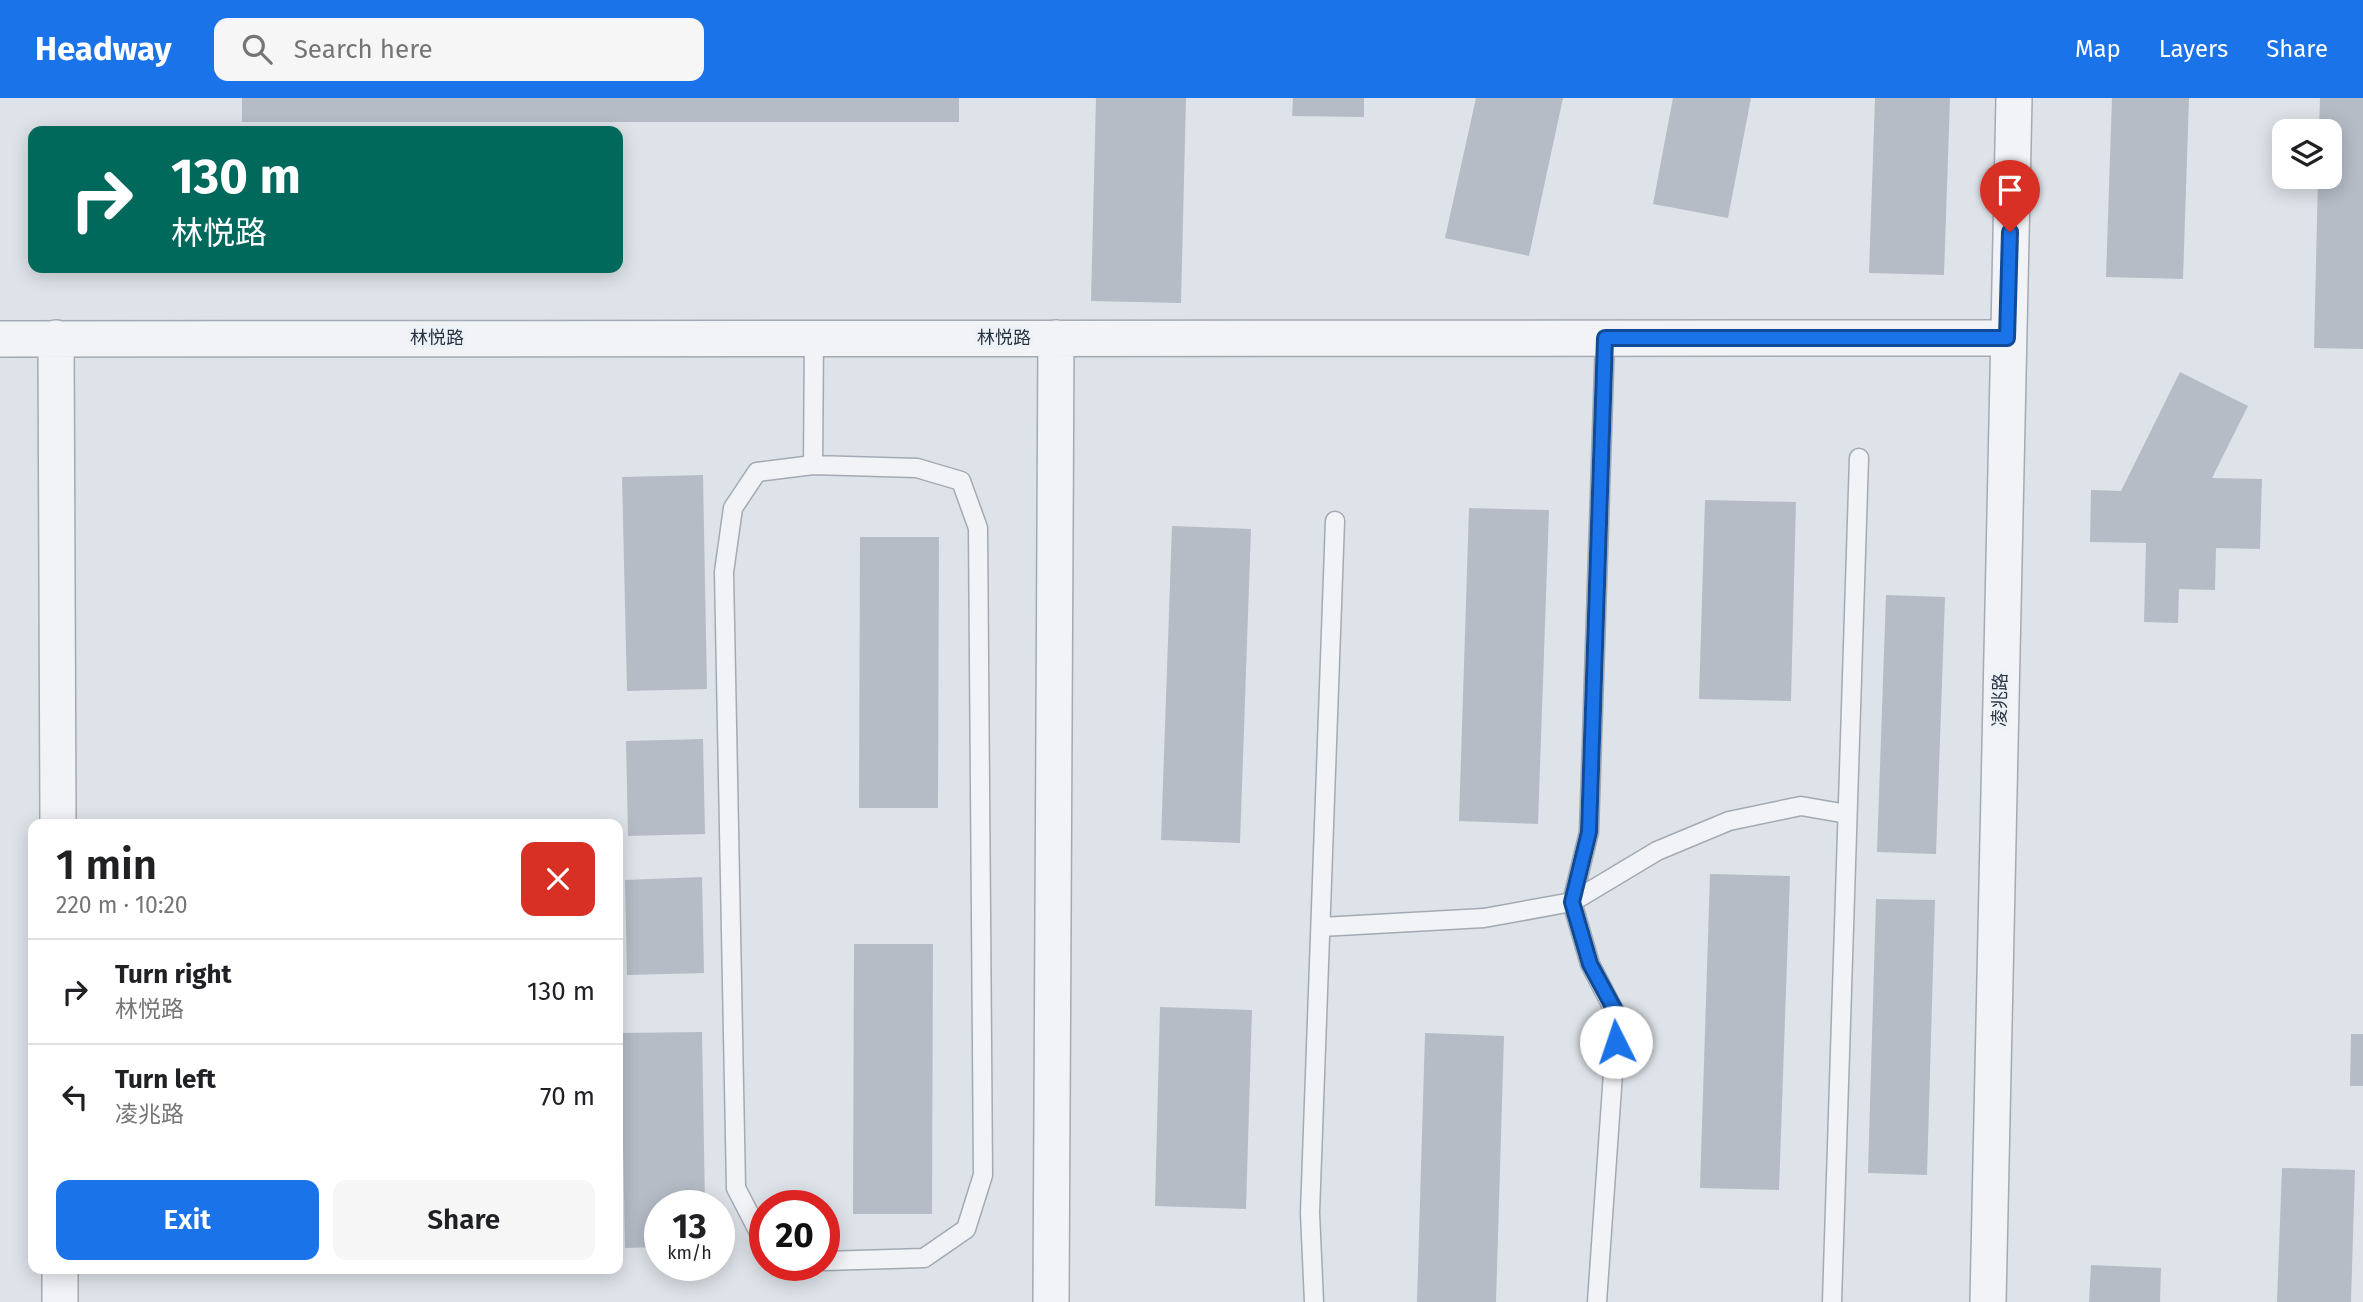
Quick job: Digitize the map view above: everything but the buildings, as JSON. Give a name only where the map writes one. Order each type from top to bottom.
[{"type":"street","name":"凌兆路","points":[[1988,1302],[2014,98]]},
{"type":"street","points":[[56,338],[58,819]]},
{"type":"street","points":[[1051,1302],[1056,338]]},
{"type":"street","name":"林悦路","points":[[0,339],[2007,338]]},
{"type":"street","points":[[60,1274],[61,1302]]},
{"type":"lane","points":[[813,465],[814,338]]},
{"type":"lane","points":[[1597,1302],[1618,1016],[1590,964],[1572,902],[1589,832],[1605,338]]},
{"type":"lane","points":[[1832,1302],[1859,458]]},
{"type":"lane","points":[[749,1213],[736,1188],[724,572],[733,508],[757,472],[813,465],[918,468],[961,481],[978,528],[982,1174],[966,1229],[924,1258],[840,1261]]},
{"type":"lane","points":[[1314,1302],[1310,1213],[1335,521]]},
{"type":"lane","points":[[1321,927],[1484,918],[1572,902],[1657,851],[1729,821],[1801,806],[1847,814]]},
{"type":"route","points":[[1616,1042],[1618,1016],[1590,964],[1572,902],[1589,832],[1605,338],[2007,338],[2010,232]]}]
